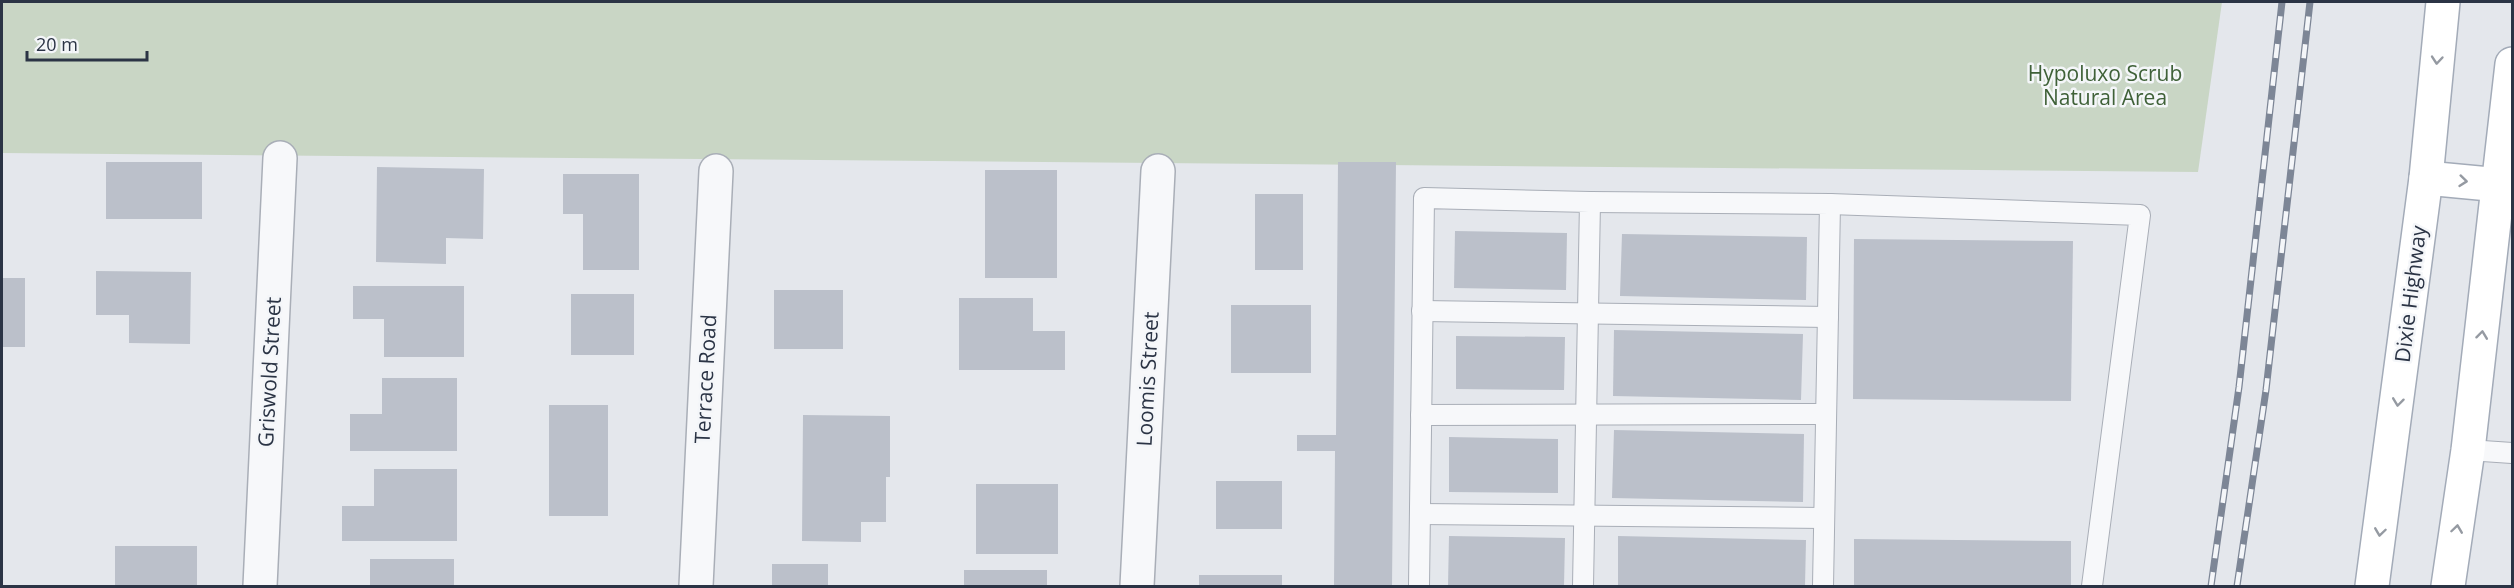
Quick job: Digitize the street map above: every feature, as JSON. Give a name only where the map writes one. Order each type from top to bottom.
[{"type":"main road","name":"Dixie Highway","points":[[2372,586],[2426,178],[2443,2]]},
{"type":"main road","points":[[2448,586],[2468,450],[2512,64]]},
{"type":"main road","points":[[2426,178],[2500,185]]},
{"type":"street","name":"Griswold Street","points":[[260,586],[280,158]]},
{"type":"street","name":"Terrace Road","points":[[696,586],[716,171]]},
{"type":"street","name":"Loomis Street","points":[[1137,586],[1158,171]]},
{"type":"lane","points":[[1419,586],[1424,198],[1830,204],[2140,215],[2092,586]]},
{"type":"lane","points":[[1583,586],[1590,202]]},
{"type":"lane","points":[[1823,586],[1830,204]]},
{"type":"lane","points":[[1422,311],[1828,317]]},
{"type":"lane","points":[[1421,415],[1826,414]]},
{"type":"lane","points":[[2468,450],[2512,453]]},
{"type":"lane","points":[[1420,514],[1824,518]]},
{"type":"green space","name":"Hypoluxo Scrub Natural Area","points":[[2,2],[2222,2],[2198,172],[2,153]]},
{"type":"building","points":[[106,162],[202,162],[202,219],[106,219]]},
{"type":"building","points":[[1338,162],[1396,162],[1392,586],[1334,586],[1335,451],[1297,451],[1297,435],[1336,435]]},
{"type":"building","points":[[377,167],[484,169],[483,239],[446,238],[446,264],[376,262]]},
{"type":"building","points":[[985,170],[1057,170],[1057,278],[985,278]]},
{"type":"building","points":[[563,174],[639,174],[639,270],[583,270],[583,214],[563,214]]},
{"type":"building","points":[[1255,194],[1303,194],[1303,270],[1255,270]]},
{"type":"building","points":[[1455,231],[1567,233],[1566,290],[1454,288]]},
{"type":"building","points":[[1622,234],[1807,237],[1806,300],[1620,296]]},
{"type":"building","points":[[1854,239],[2073,241],[2071,401],[1853,399]]},
{"type":"building","points":[[96,271],[191,272],[190,344],[129,343],[129,315],[96,315]]},
{"type":"building","points":[[2,278],[25,278],[25,347],[2,347]]},
{"type":"building","points":[[353,286],[464,286],[464,357],[384,357],[384,319],[353,319]]},
{"type":"building","points":[[774,290],[843,290],[843,349],[774,349]]},
{"type":"building","points":[[571,294],[634,294],[634,355],[571,355]]},
{"type":"building","points":[[959,298],[1033,298],[1033,331],[1065,331],[1065,370],[959,370]]},
{"type":"building","points":[[1231,305],[1311,305],[1311,373],[1231,373]]},
{"type":"building","points":[[1614,330],[1803,334],[1801,400],[1613,396]]},
{"type":"building","points":[[1456,336],[1565,337],[1564,390],[1456,389]]},
{"type":"building","points":[[382,378],[457,378],[457,451],[350,451],[350,414],[382,414]]},
{"type":"building","points":[[549,405],[608,405],[608,516],[549,516]]},
{"type":"building","points":[[803,415],[890,416],[890,477],[886,477],[886,522],[861,522],[861,542],[802,541]]},
{"type":"building","points":[[1614,430],[1804,434],[1803,502],[1612,498]]},
{"type":"building","points":[[1449,437],[1558,439],[1558,493],[1449,492]]},
{"type":"building","points":[[374,469],[457,469],[457,541],[342,541],[342,506],[374,506]]},
{"type":"building","points":[[1216,481],[1282,481],[1282,529],[1216,529]]},
{"type":"building","points":[[976,484],[1058,484],[1058,554],[976,554]]},
{"type":"building","points":[[1449,536],[1565,538],[1564,586],[1448,586]]},
{"type":"building","points":[[1618,536],[1806,540],[1805,586],[1618,586]]},
{"type":"building","points":[[1854,539],[2071,541],[2071,586],[1854,586]]},
{"type":"building","points":[[115,546],[197,546],[197,586],[115,586]]},
{"type":"building","points":[[370,559],[454,559],[454,586],[370,586]]},
{"type":"building","points":[[772,564],[828,564],[828,586],[772,586]]},
{"type":"building","points":[[964,570],[1047,570],[1047,586],[964,586]]},
{"type":"building","points":[[1199,575],[1282,575],[1282,586],[1199,586]]},
{"type":"railway","points":[[2211,586],[2239,387],[2282,2]]},
{"type":"railway","points":[[2237,586],[2266,390],[2310,2]]}]
